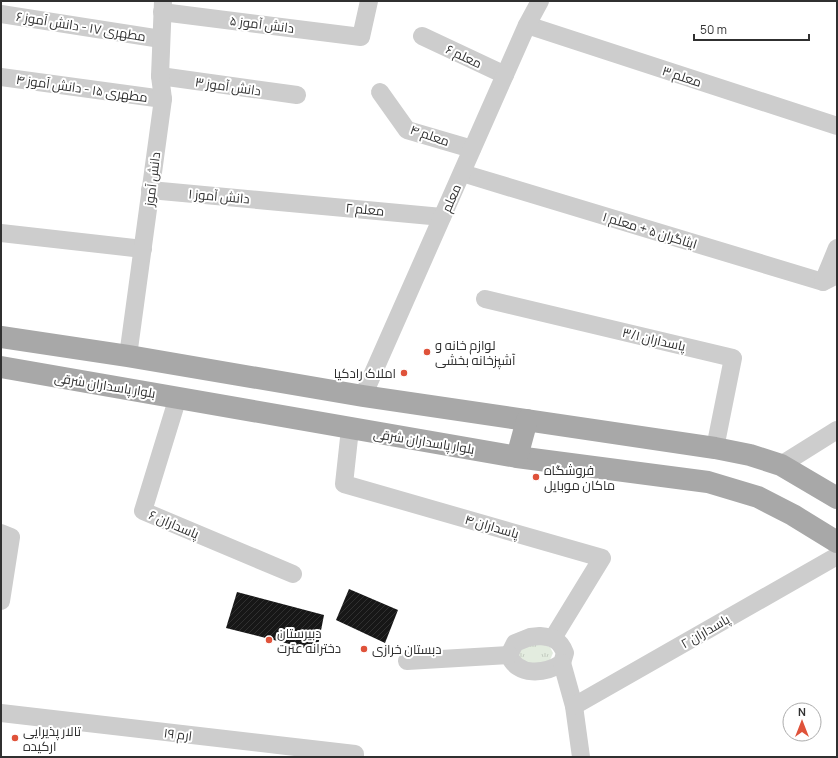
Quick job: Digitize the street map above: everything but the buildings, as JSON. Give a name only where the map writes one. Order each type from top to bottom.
[{"type":"main road","points":[[1,337],[128,356],[363,396],[715,448],[750,455],[781,465],[837,498]]},
{"type":"main road","name":"بلوار پاسداران شرقی","points":[[1,367],[517,457],[708,482],[758,497],[793,515],[837,542]]},
{"type":"main road","points":[[517,457],[527,420]]},
{"type":"street","name":"دانش آموز ۵","points":[[162,6],[361,37],[369,1]]},
{"type":"street","name":"معلم","points":[[363,396],[505,75],[540,1]]},
{"type":"street","name":"دانش آموز","points":[[128,356],[162,99],[160,76],[162,6]]},
{"type":"street","name":"مطهری ۱۷ - دانش آموز ۶","points":[[1,14],[162,38]]},
{"type":"street","name":"معلم ۳","points":[[527,26],[837,126]]},
{"type":"street","name":"معلم ۶","points":[[422,36],[505,75]]},
{"type":"street","name":"دانش آموز ۳","points":[[160,76],[297,95]]},
{"type":"street","name":"مطهری ۱۵ - دانش آموز ۴","points":[[1,77],[162,99]]},
{"type":"street","name":"معلم ۴","points":[[380,92],[407,130],[472,149]]},
{"type":"street","name":"ایثاگران ۵ + معلم ۱","points":[[462,173],[830,279]]},
{"type":"street","name":"دانش آموز ۱","points":[[150,190],[288,202]]},
{"type":"street","name":"معلم ۲","points":[[288,202],[442,217]]},
{"type":"street","points":[[1,233],[143,249]]},
{"type":"street","points":[[830,279],[837,248]]},
{"type":"street","name":"پاسداران ۳/۱","points":[[485,299],[733,358],[715,448]]},
{"type":"street","name":"پاسداران ۶","points":[[178,397],[143,511],[293,574]]},
{"type":"street","name":"پاسداران ۴","points":[[350,429],[344,484],[602,558],[553,638]]},
{"type":"street","points":[[781,465],[837,430]]},
{"type":"street","points":[[1,533],[10,537],[1,601]]},
{"type":"street","name":"پاسداران ۲","points":[[574,706],[837,556]]},
{"type":"street","points":[[509,655],[515,643],[522,639],[540,636],[553,638],[561,643],[565,653],[562,663],[574,706],[581,757]]},
{"type":"street","points":[[407,661],[509,655]]},
{"type":"street","points":[[509,655],[514,665],[527,671],[546,670],[562,663]]},
{"type":"street","name":"ارم ۱۹","points":[[1,713],[355,756]]},
{"type":"green space","points":[[540,643],[550,647],[553,653],[550,660],[540,666],[521,665],[516,652],[521,647]]},
{"type":"place","name":"لوازم خانه و آشپزخانه بخشی","points":[[427,352]]},
{"type":"place","name":"املاک رادکیا","points":[[404,373]]},
{"type":"place","name":"فروشگاه ماکان موبایل","points":[[536,477]]},
{"type":"place","name":"دبیرستان دخترانه عترت","points":[[269,640]]},
{"type":"place","name":"دبستان خرازی","points":[[364,649]]},
{"type":"place","name":"تالار پذیرایی ارکیده","points":[[15,738]]}]
